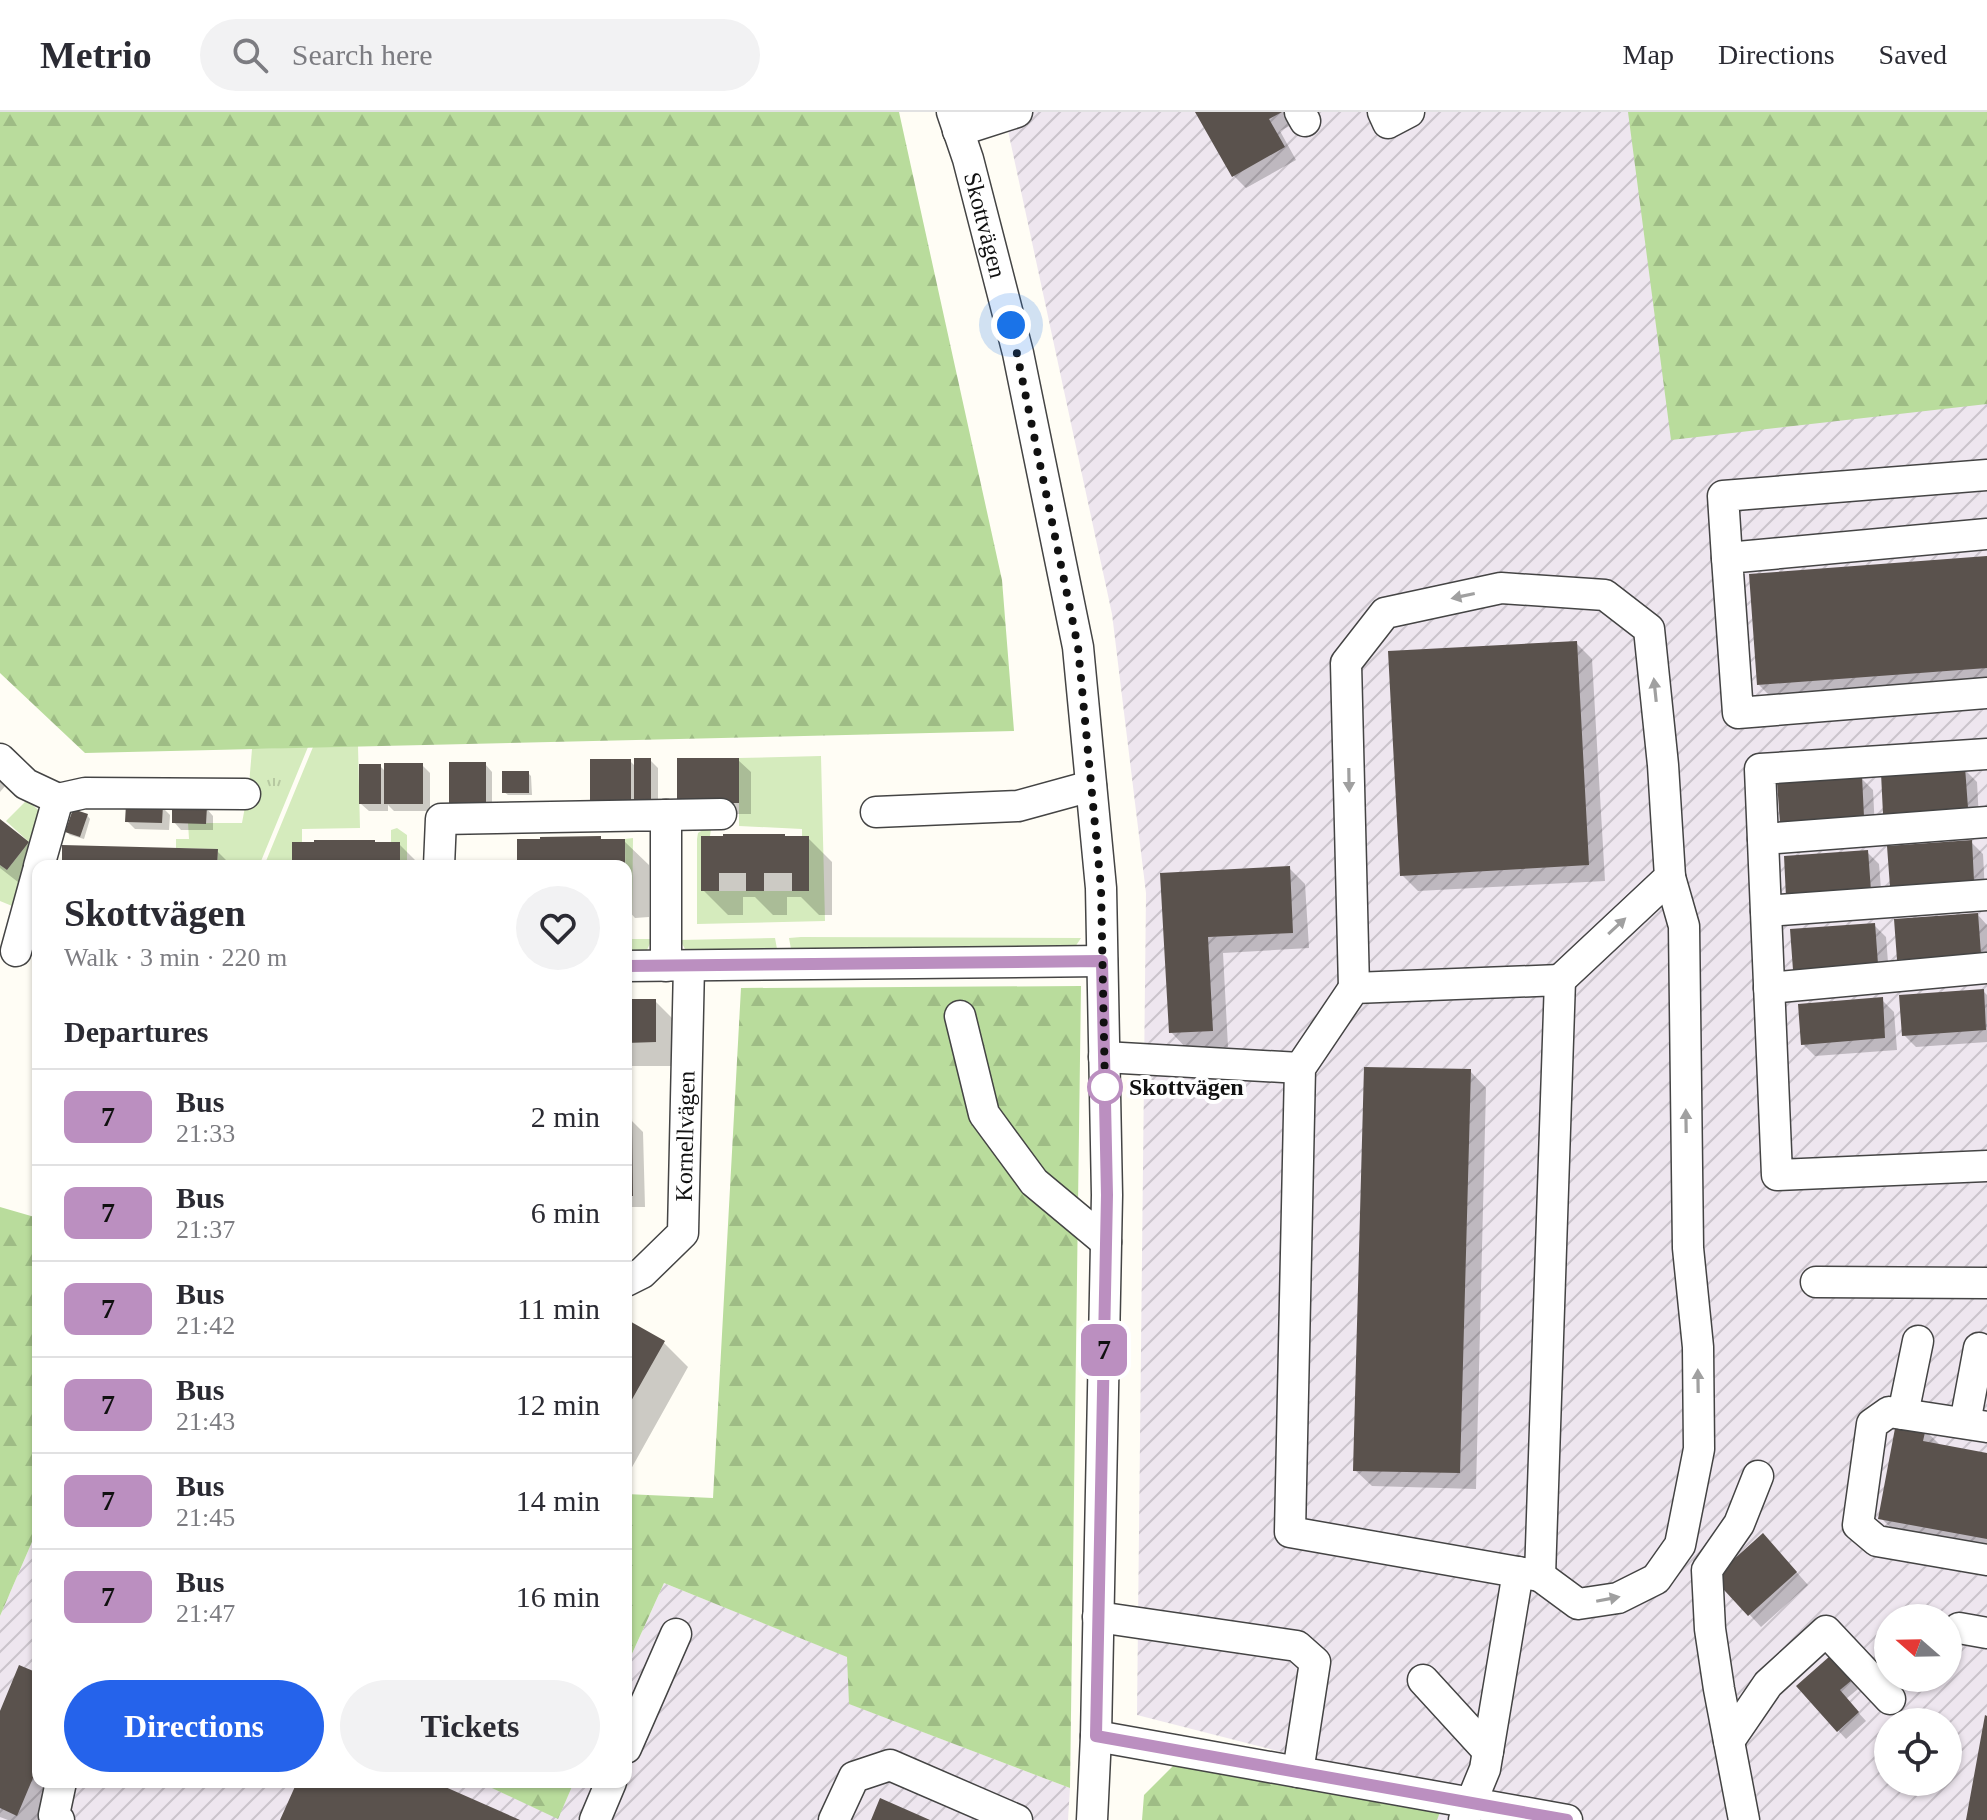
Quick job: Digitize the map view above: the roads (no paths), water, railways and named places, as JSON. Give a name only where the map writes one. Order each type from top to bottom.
[{"type":"street","points":[[955,121],[1017,112]]},
{"type":"street","points":[[1383,112],[1388,123],[1409,112]]},
{"type":"street","name":"Skottvägen","points":[[955,121],[968,159],[1018,353],[1078,647],[1101,888],[1106,1242],[1092,1820]]},
{"type":"street","points":[[1987,475],[1723,496],[1738,713],[1987,693]]},
{"type":"street","points":[[1727,558],[1987,534]]},
{"type":"street","points":[[1501,588],[1605,595],[1649,629],[1663,765],[1670,877],[1684,926],[1688,1248],[1698,1347],[1699,1449],[1680,1545],[1656,1579],[1618,1598],[1578,1604],[1529,1574],[1290,1532],[1300,1068],[1354,988],[1346,663],[1385,613],[1501,588]]},
{"type":"street","points":[[1987,754],[1760,769],[1777,1175],[1987,1166]]},
{"type":"street","points":[[0,759],[26,784],[58,799],[85,793],[245,794]]},
{"type":"street","points":[[876,812],[1018,806],[1091,786]]},
{"type":"street","points":[[41,860],[58,799]]},
{"type":"street","points":[[439,860],[441,819],[721,814]]},
{"type":"street","name":"Kornellvägen","points":[[632,1278],[642,1273],[683,1233],[678,966],[666,815]]},
{"type":"street","points":[[1763,839],[1987,822]]},
{"type":"street","points":[[1354,988],[1560,980],[1670,877]]},
{"type":"street","points":[[1766,911],[1987,895]]},
{"type":"street","points":[[18,951],[32,896]]},
{"type":"street","points":[[632,966],[1102,961]]},
{"type":"street","points":[[1769,988],[1987,968]]},
{"type":"street","points":[[1467,1811],[1485,1769],[1529,1574],[1560,980]]},
{"type":"street","points":[[960,1016],[984,1114],[1034,1182],[1106,1242]]},
{"type":"street","points":[[1104,1057],[1300,1068]]},
{"type":"street","points":[[1816,1282],[1987,1283]]},
{"type":"street","points":[[1903,1414],[1918,1341]]},
{"type":"street","points":[[1979,1348],[1976,1425],[1889,1412],[1872,1424],[1858,1525],[1877,1541],[1987,1560]]},
{"type":"street","points":[[1744,1820],[1710,1629],[1707,1570],[1739,1524],[1758,1476]]},
{"type":"street","points":[[1098,1617],[1297,1646],[1315,1662],[1298,1772]]},
{"type":"street","points":[[1729,1741],[1768,1684],[1826,1631],[1890,1699]]},
{"type":"street","points":[[632,1734],[676,1634]]},
{"type":"street","points":[[1423,1680],[1488,1751]]},
{"type":"street","points":[[1096,1736],[1298,1772],[1467,1811],[1567,1820]]},
{"type":"street","points":[[834,1820],[854,1777],[890,1765],[1017,1820]]},
{"type":"street","points":[[59,1820],[54,1815],[60,1788]]},
{"type":"street","points":[[595,1820],[608,1788]]},
{"type":"place","name":"Skottvägen","points":[[1105,1087]]}]
